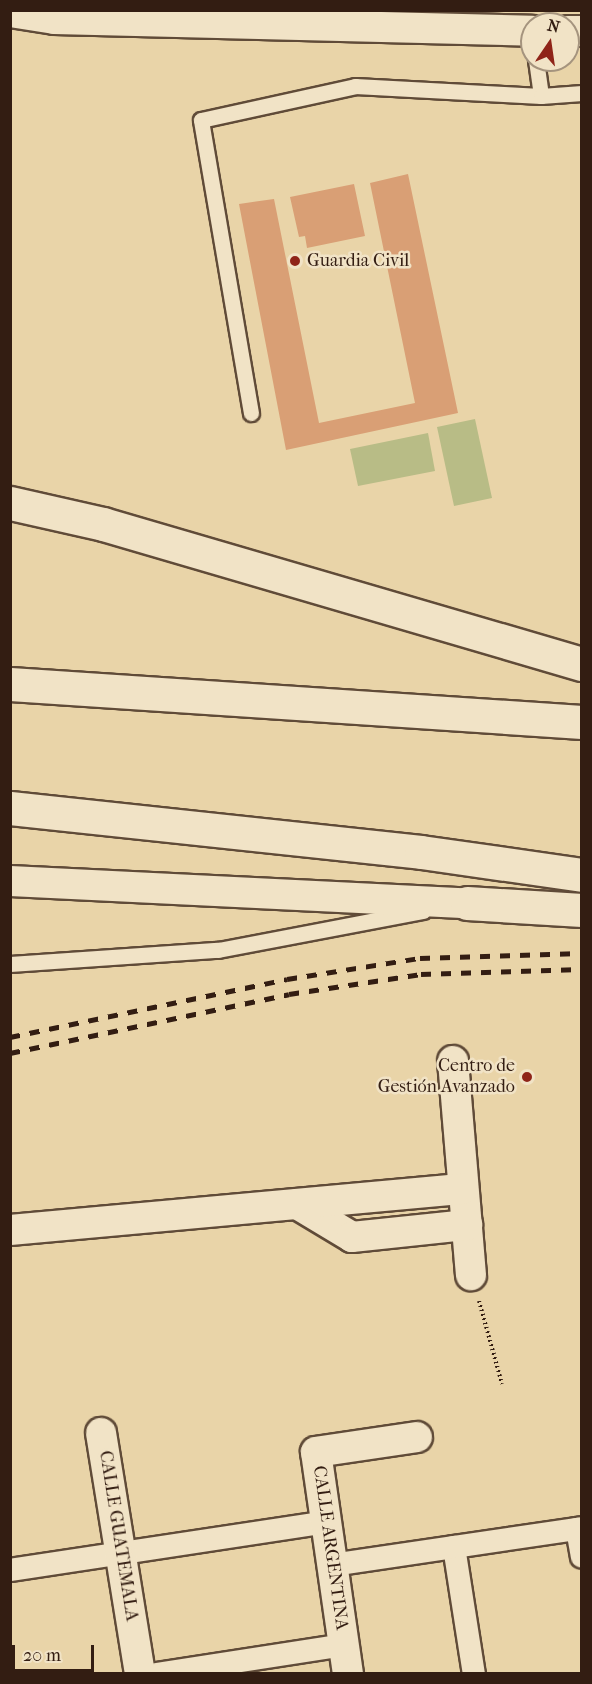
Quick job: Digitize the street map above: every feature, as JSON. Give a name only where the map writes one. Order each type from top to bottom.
[{"type":"main road","points":[[10,503],[103,524],[582,664]]},
{"type":"main road","points":[[10,684],[582,722]]},
{"type":"main road","points":[[10,807],[421,852],[582,874]]},
{"type":"main road","points":[[467,903],[582,909]]},
{"type":"street","points":[[10,12],[520,32]]},
{"type":"street","points":[[10,881],[467,903]]},
{"type":"street","points":[[453,1061],[471,1275]]},
{"type":"street","points":[[10,1230],[463,1189]]},
{"type":"street","points":[[297,1204],[352,1238],[467,1225]]},
{"type":"street","name":"CALLE GUATEMALA","points":[[101,1433],[140,1674]]},
{"type":"street","name":"CALLE ARGENTINA","points":[[346,1659],[315,1452],[417,1437]]},
{"type":"street","points":[[10,1570],[326,1522]]},
{"type":"street","points":[[332,1565],[579,1529],[582,1557]]},
{"type":"street","points":[[454,1547],[474,1674]]},
{"type":"street","points":[[157,1674],[346,1659]]},
{"type":"lane","points":[[538,72],[541,96]]},
{"type":"lane","points":[[251,413],[201,120],[355,86],[541,96],[582,93]]},
{"type":"lane","points":[[10,964],[218,950],[467,903]]},
{"type":"path","points":[[471,1275],[502,1384]]},
{"type":"green space","points":[[475,419],[492,498],[454,506],[437,427]]},
{"type":"green space","points":[[428,433],[435,471],[358,486],[350,449]]},
{"type":"building","points":[[408,174],[458,413],[286,450],[239,204],[274,199],[319,423],[415,403],[370,183]]},
{"type":"building","points":[[354,184],[365,236],[307,248],[305,236],[299,237],[290,197]]},
{"type":"railway","points":[[10,1037],[287,979],[420,958],[582,953]]},
{"type":"railway","points":[[10,1053],[289,994],[421,974],[582,969]]},
{"type":"place","name":"Guardia Civil","points":[[295,261]]},
{"type":"place","name":"Centro de Gestión Avanzado","points":[[527,1077]]}]
